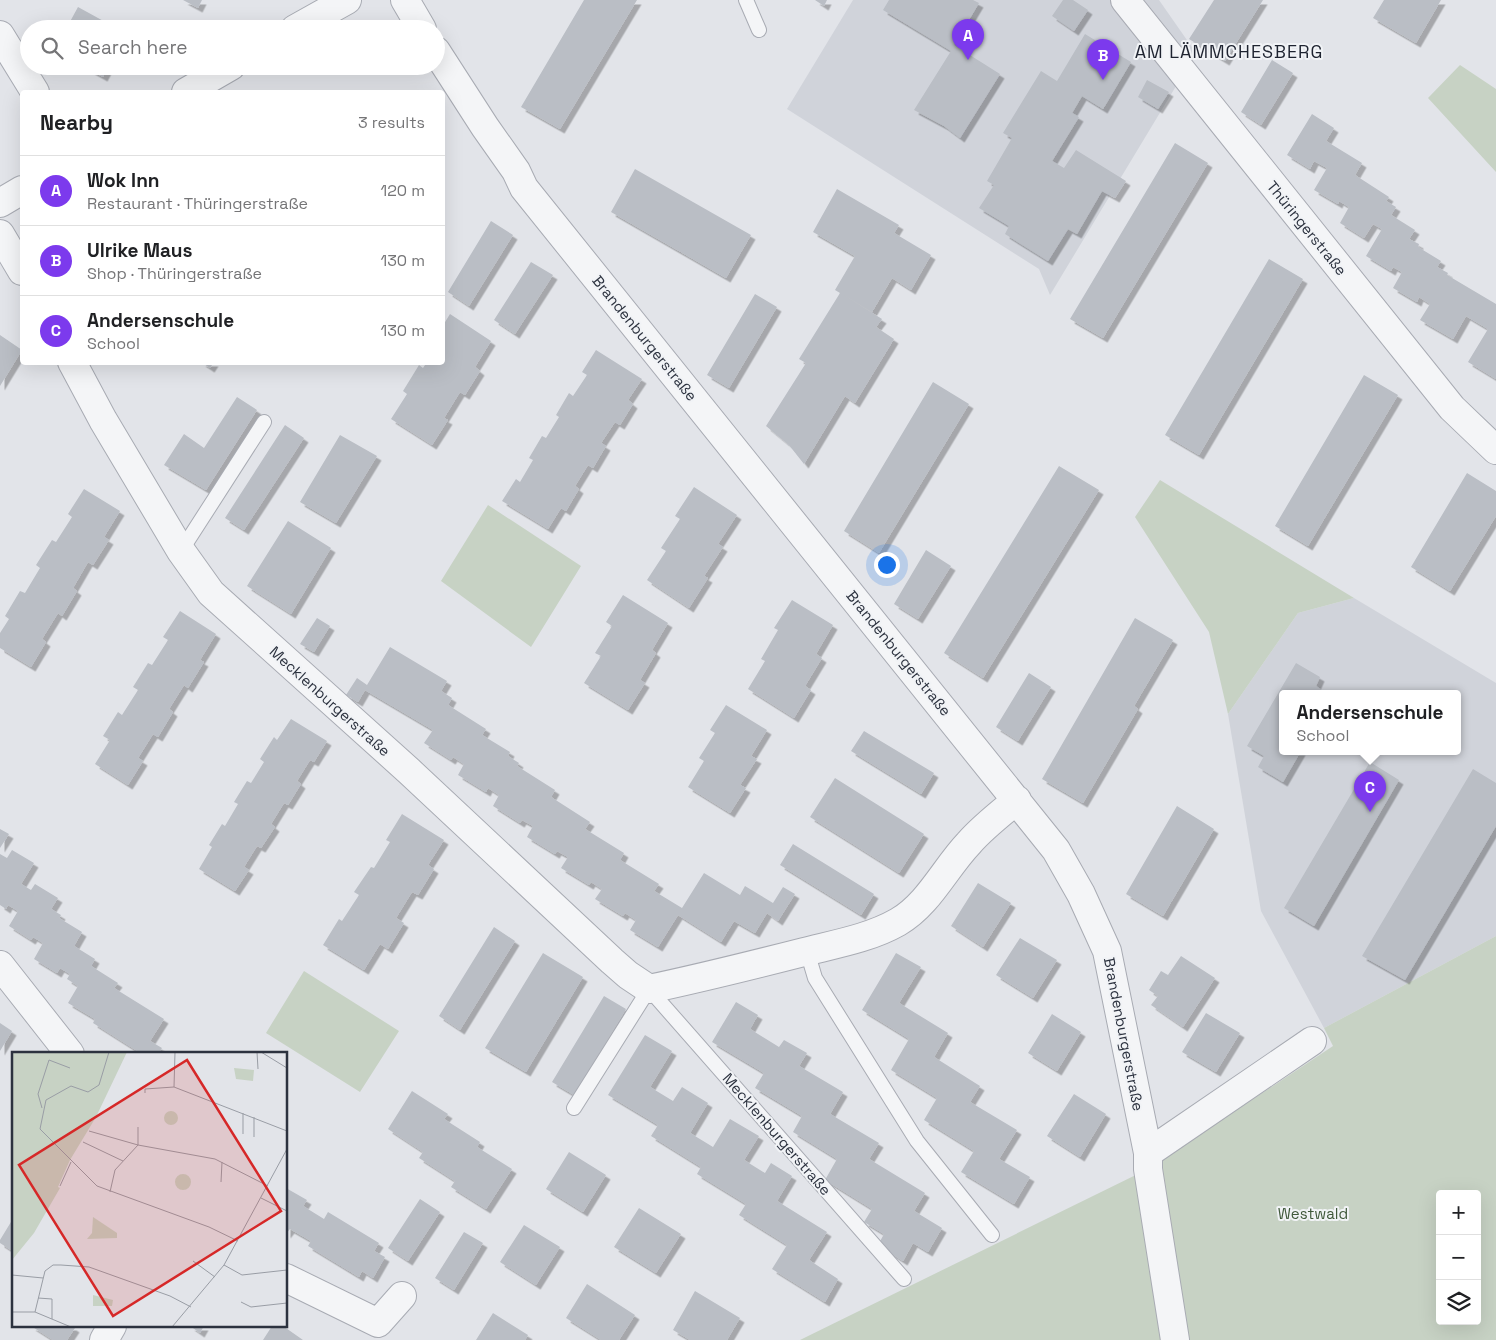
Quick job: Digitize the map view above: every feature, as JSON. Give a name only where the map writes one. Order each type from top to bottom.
[{"type":"street","points":[[311,20],[347,0]]},
{"type":"street","points":[[405,0],[417,20]]},
{"type":"street","name":"Thüringerstraße","points":[[1125,0],[1440,394],[1496,450]]},
{"type":"street","points":[[0,35],[20,68]]},
{"type":"street","name":"Brandenburgerstraße","points":[[445,65],[516,171],[524,188],[1056,850],[1081,894],[1107,951],[1148,1153],[1148,1169],[1175,1340]]},
{"type":"street","points":[[25,75],[34,90]]},
{"type":"street","points":[[189,90],[215,75]]},
{"type":"street","points":[[0,203],[20,191]]},
{"type":"street","points":[[0,234],[20,268]]},
{"type":"street","name":"Mecklenburgerstraße","points":[[74,365],[102,420],[181,551],[211,593],[409,772],[617,966],[649,989]]},
{"type":"street","points":[[649,989],[702,978],[868,935],[898,921],[920,904],[968,843],[1017,800]]},
{"type":"street","points":[[0,965],[68,1052]]},
{"type":"street","points":[[1148,1153],[1312,1041]]},
{"type":"street","points":[[288,1279],[378,1323],[402,1296]]},
{"type":"street","points":[[104,1340],[111,1328]]},
{"type":"lane","points":[[746,0],[759,30]]},
{"type":"lane","points":[[181,551],[264,422]]},
{"type":"lane","points":[[806,951],[815,978],[917,1142],[992,1235]]},
{"type":"lane","points":[[574,1108],[649,989]]},
{"type":"lane","name":"Mecklenburgerstraße","points":[[649,989],[904,1279]]},
{"type":"shaded area","points":[[853,0],[1159,0],[1196,53],[1050,295],[1039,269],[787,109]]},
{"type":"shaded area","points":[[1354,598],[1496,683],[1496,936],[1324,1028],[1261,911],[1228,714],[1298,613]]},
{"type":"green space","points":[[1460,65],[1496,89],[1496,172],[1428,98]]},
{"type":"green space","points":[[1160,480],[1354,598],[1298,613],[1228,714],[1209,632],[1135,517]]},
{"type":"green space","points":[[488,505],[581,566],[531,647],[441,581]]},
{"type":"green space","name":"Westwald","points":[[1496,936],[1496,1340],[800,1340],[1148,1169],[1333,1046],[1324,1028]]},
{"type":"green space","points":[[304,971],[399,1031],[360,1092],[266,1033]]},
{"type":"building","points":[[183,0],[202,0],[198,8]]},
{"type":"building","points":[[584,0],[637,0],[560,129],[521,107]]},
{"type":"building","points":[[815,0],[827,0],[824,6]]},
{"type":"building","points":[[889,0],[973,0],[979,3],[954,45],[1000,74],[960,138],[944,126],[914,110],[951,51],[883,10]]},
{"type":"building","points":[[1063,0],[1073,0],[1088,10],[1074,31],[1052,16]]},
{"type":"building","points":[[1214,0],[1263,0],[1225,61],[1189,39]]},
{"type":"building","points":[[1384,0],[1441,0],[1416,43],[1373,18]]},
{"type":"building","points":[[78,7],[102,20],[71,20]]},
{"type":"building","points":[[1085,34],[1131,62],[1103,109],[1082,96],[1072,113],[1079,117],[1052,161],[1064,168],[1076,150],[1126,181],[1115,198],[1102,191],[1077,234],[1068,229],[1048,261],[1005,234],[1009,226],[979,208],[994,185],[987,181],[1012,138],[1003,133],[1041,71],[1057,81]]},
{"type":"building","points":[[1272,60],[1293,73],[1261,125],[1241,112]]},
{"type":"building","points":[[1147,80],[1169,92],[1158,109],[1138,97]]},
{"type":"building","points":[[1312,114],[1334,128],[1326,141],[1362,163],[1355,175],[1389,197],[1386,201],[1396,207],[1391,215],[1415,230],[1409,239],[1419,244],[1418,247],[1441,261],[1437,267],[1448,273],[1447,275],[1496,304],[1496,379],[1468,362],[1488,329],[1466,316],[1453,339],[1420,320],[1430,304],[1419,297],[1417,302],[1393,288],[1402,272],[1393,267],[1391,271],[1366,256],[1382,229],[1373,224],[1364,238],[1340,223],[1349,207],[1339,201],[1338,204],[1314,190],[1327,168],[1314,161],[1310,169],[1287,155]]},
{"type":"building","points":[[1175,143],[1208,163],[1103,338],[1070,319]]},
{"type":"building","points":[[635,169],[751,235],[726,278],[611,212]]},
{"type":"building","points":[[837,189],[899,225],[894,233],[931,255],[911,290],[892,278],[872,312],[842,294],[882,319],[876,327],[894,339],[855,403],[845,396],[804,464],[789,445],[766,426],[806,363],[799,359],[840,293],[835,290],[855,256],[813,232]]},
{"type":"building","points":[[491,221],[513,235],[469,306],[448,292]]},
{"type":"building","points":[[1269,259],[1303,279],[1199,455],[1165,435]]},
{"type":"building","points":[[531,262],[553,275],[515,334],[494,320]]},
{"type":"building","points":[[755,294],[777,307],[729,388],[707,375]]},
{"type":"building","points":[[450,314],[491,341],[475,367],[480,371],[465,395],[460,392],[444,418],[448,420],[432,445],[391,419],[407,394],[403,391],[419,365],[423,368],[425,365],[445,365],[445,322]]},
{"type":"building","points":[[0,335],[20,349],[20,353],[0,386]]},
{"type":"building","points":[[596,350],[642,379],[628,400],[633,404],[620,425],[615,422],[601,443],[606,446],[593,468],[588,465],[575,486],[579,489],[566,511],[561,508],[548,529],[502,501],[516,479],[520,482],[533,460],[529,458],[542,436],[546,438],[559,417],[556,415],[569,393],[573,396],[587,375],[582,372]]},
{"type":"building","points":[[1364,375],[1398,395],[1308,546],[1275,526]]},
{"type":"building","points":[[933,382],[969,404],[879,553],[844,531]]},
{"type":"building","points":[[237,397],[257,410],[206,490],[164,465],[184,434],[204,448]]},
{"type":"building","points":[[285,425],[304,438],[244,530],[225,518]]},
{"type":"building","points":[[340,435],[377,456],[336,523],[300,502]]},
{"type":"building","points":[[1059,466],[1099,490],[983,678],[944,653]]},
{"type":"building","points":[[1467,473],[1496,491],[1496,516],[1450,591],[1411,567]]},
{"type":"building","points":[[694,487],[737,515],[718,544],[723,547],[704,576],[708,578],[689,608],[647,580],[666,551],[661,548],[680,519],[675,516]]},
{"type":"building","points":[[84,489],[120,511],[104,537],[109,540],[93,565],[88,562],[73,588],[77,591],[62,616],[58,613],[42,639],[46,642],[31,667],[0,648],[0,633],[9,619],[5,616],[20,591],[25,593],[40,568],[36,565],[52,540],[56,542],[72,517],[68,514]]},
{"type":"building","points":[[288,521],[331,548],[291,614],[247,586]]},
{"type":"building","points":[[926,550],[951,566],[918,619],[894,604]]},
{"type":"building","points":[[623,595],[668,623],[652,650],[656,653],[640,680],[645,683],[628,710],[584,683],[601,656],[595,653],[612,626],[606,622]]},
{"type":"building","points":[[792,600],[833,625],[816,654],[822,658],[805,686],[811,690],[794,718],[748,689],[765,661],[761,659],[778,630],[774,628]]},
{"type":"building","points":[[180,611],[216,634],[200,660],[204,662],[188,688],[184,685],[169,709],[173,712],[158,737],[153,734],[138,758],[143,761],[128,785],[95,764],[110,740],[103,736],[118,712],[122,715],[138,690],[133,687],[148,663],[152,665],[168,640],[163,637]]},
{"type":"building","points":[[317,618],[330,626],[314,652],[300,644]]},
{"type":"building","points":[[1135,618],[1173,640],[1134,706],[1138,709],[1083,803],[1042,779]]},
{"type":"building","points":[[390,647],[447,681],[441,691],[452,698],[448,705],[486,729],[482,735],[510,752],[508,756],[519,763],[517,766],[555,790],[551,797],[590,822],[585,829],[624,853],[620,860],[659,884],[654,891],[682,908],[704,873],[740,895],[745,886],[773,903],[783,887],[795,894],[778,921],[767,913],[755,933],[734,921],[721,942],[678,915],[658,947],[630,930],[636,920],[625,913],[623,916],[595,899],[602,889],[591,882],[589,885],[561,868],[568,857],[557,851],[555,854],[527,837],[533,826],[522,820],[520,823],[493,806],[499,795],[488,788],[486,792],[458,775],[464,764],[453,757],[451,760],[424,743],[433,730],[365,690],[358,702],[346,695],[357,678],[367,685]]},
{"type":"building","points":[[1296,663],[1320,677],[1316,686],[1322,690],[1280,690]]},
{"type":"building","points":[[1029,673],[1051,687],[1018,741],[996,727]]},
{"type":"building","points":[[1279,692],[1279,755],[1299,755],[1283,782],[1258,767],[1264,756],[1247,746]]},
{"type":"building","points":[[726,705],[767,730],[751,756],[757,759],[740,785],[746,788],[730,813],[688,787],[704,761],[699,758],[715,733],[710,730]]},
{"type":"building","points":[[291,719],[327,741],[314,762],[310,760],[297,781],[301,784],[288,805],[284,803],[271,824],[275,827],[261,848],[257,846],[244,867],[249,870],[235,891],[199,869],[212,847],[209,845],[222,824],[225,826],[238,804],[234,802],[247,781],[251,783],[264,762],[260,759],[274,737],[277,740]]},
{"type":"building","points":[[864,731],[934,773],[921,794],[851,751]]},
{"type":"building","points":[[1370,762],[1399,780],[1314,926],[1284,908]]},
{"type":"building","points":[[1473,769],[1496,783],[1496,826],[1405,980],[1362,956]]},
{"type":"building","points":[[835,778],[924,834],[899,873],[810,817]]},
{"type":"building","points":[[1177,806],[1214,829],[1163,916],[1126,894]]},
{"type":"building","points":[[402,814],[444,840],[428,865],[434,869],[418,895],[412,892],[396,918],[404,923],[388,949],[380,944],[364,970],[323,945],[339,919],[342,921],[359,895],[354,892],[371,867],[374,868],[390,842],[386,840]]},
{"type":"building","points":[[0,829],[9,834],[0,848]]},
{"type":"building","points":[[793,844],[874,894],[861,915],[780,865]]},
{"type":"building","points":[[12,850],[34,863],[21,884],[31,890],[35,884],[58,898],[51,909],[61,915],[59,918],[82,932],[74,946],[95,959],[91,966],[118,983],[114,988],[164,1019],[150,1041],[162,1048],[159,1052],[139,1052],[93,1023],[95,1019],[68,1003],[78,986],[67,979],[70,974],[60,968],[57,973],[34,959],[43,943],[33,937],[31,940],[9,926],[18,911],[8,905],[6,909],[0,905],[0,854],[7,858]]},
{"type":"building","points":[[978,883],[1011,903],[983,947],[951,926]]},
{"type":"building","points":[[494,927],[515,941],[460,1030],[439,1016]]},
{"type":"building","points":[[1020,938],[1057,960],[1033,998],[996,975]]},
{"type":"building","points":[[543,953],[583,977],[526,1072],[485,1048]]},
{"type":"building","points":[[896,953],[921,967],[899,1003],[948,1033],[934,1057],[980,1086],[970,1102],[1017,1130],[999,1159],[1030,1177],[1014,1204],[961,1172],[974,1151],[924,1120],[937,1098],[891,1070],[909,1039],[862,1010]]},
{"type":"building","points":[[1181,956],[1215,978],[1183,1027],[1151,1005],[1158,996],[1149,990],[1161,971],[1168,975]]},
{"type":"building","points":[[604,996],[626,1009],[574,1095],[552,1082]]},
{"type":"building","points":[[736,1002],[758,1015],[750,1029],[779,1047],[784,1040],[807,1053],[799,1066],[843,1092],[830,1114],[879,1143],[869,1159],[925,1193],[914,1211],[942,1228],[928,1252],[913,1243],[903,1261],[878,1245],[884,1234],[864,1222],[872,1209],[825,1180],[837,1159],[793,1132],[802,1116],[755,1088],[764,1073],[712,1042]]},
{"type":"building","points":[[1206,1013],[1240,1033],[1216,1072],[1182,1052]]},
{"type":"building","points":[[1052,1014],[1081,1032],[1057,1071],[1028,1053]]},
{"type":"building","points":[[0,1023],[12,1031],[0,1051]]},
{"type":"building","points":[[645,1035],[672,1051],[650,1087],[673,1101],[682,1087],[708,1103],[690,1133],[713,1147],[730,1119],[759,1136],[744,1160],[765,1173],[771,1163],[792,1176],[777,1201],[827,1232],[809,1260],[838,1279],[825,1302],[772,1269],[787,1245],[739,1215],[746,1204],[697,1174],[701,1167],[651,1136],[658,1125],[608,1095]]},
{"type":"building","points":[[412,1091],[448,1114],[444,1119],[480,1142],[477,1147],[512,1169],[486,1209],[451,1187],[455,1181],[419,1158],[423,1152],[388,1129]]},
{"type":"building","points":[[1074,1094],[1106,1114],[1080,1157],[1047,1136]]},
{"type":"building","points":[[569,1152],[606,1175],[583,1212],[546,1189]]},
{"type":"building","points":[[288,1189],[307,1200],[303,1206],[324,1219],[328,1212],[379,1243],[374,1251],[385,1257],[373,1278],[362,1271],[359,1277],[308,1246],[311,1241],[290,1229],[288,1232]]},
{"type":"building","points":[[420,1199],[440,1212],[408,1261],[388,1248]]},
{"type":"building","points":[[639,1208],[681,1234],[656,1273],[614,1247]]},
{"type":"building","points":[[12,1220],[12,1251],[0,1243]]},
{"type":"building","points":[[524,1225],[560,1247],[536,1285],[500,1262]]},
{"type":"building","points":[[464,1232],[483,1243],[454,1290],[435,1278]]},
{"type":"building","points":[[587,1284],[635,1315],[619,1340],[601,1340],[566,1318]]},
{"type":"building","points":[[695,1291],[740,1318],[727,1340],[690,1340],[673,1330]]},
{"type":"building","points":[[493,1313],[528,1335],[525,1340],[476,1340]]},
{"type":"building","points":[[34,1328],[75,1328],[67,1340],[53,1340]]},
{"type":"building","points":[[193,1328],[203,1328],[200,1333]]},
{"type":"building","points":[[271,1328],[286,1328],[303,1340],[263,1340]]},
{"type":"place","name":"Wok Inn","points":[[968,60]]},
{"type":"place","name":"Ulrike Maus","points":[[1103,80]]},
{"type":"place","name":"Andersenschule","points":[[1370,812]]},
{"type":"district","name":"AM LÄMMCHESBERG","points":[[1229,51]]}]
